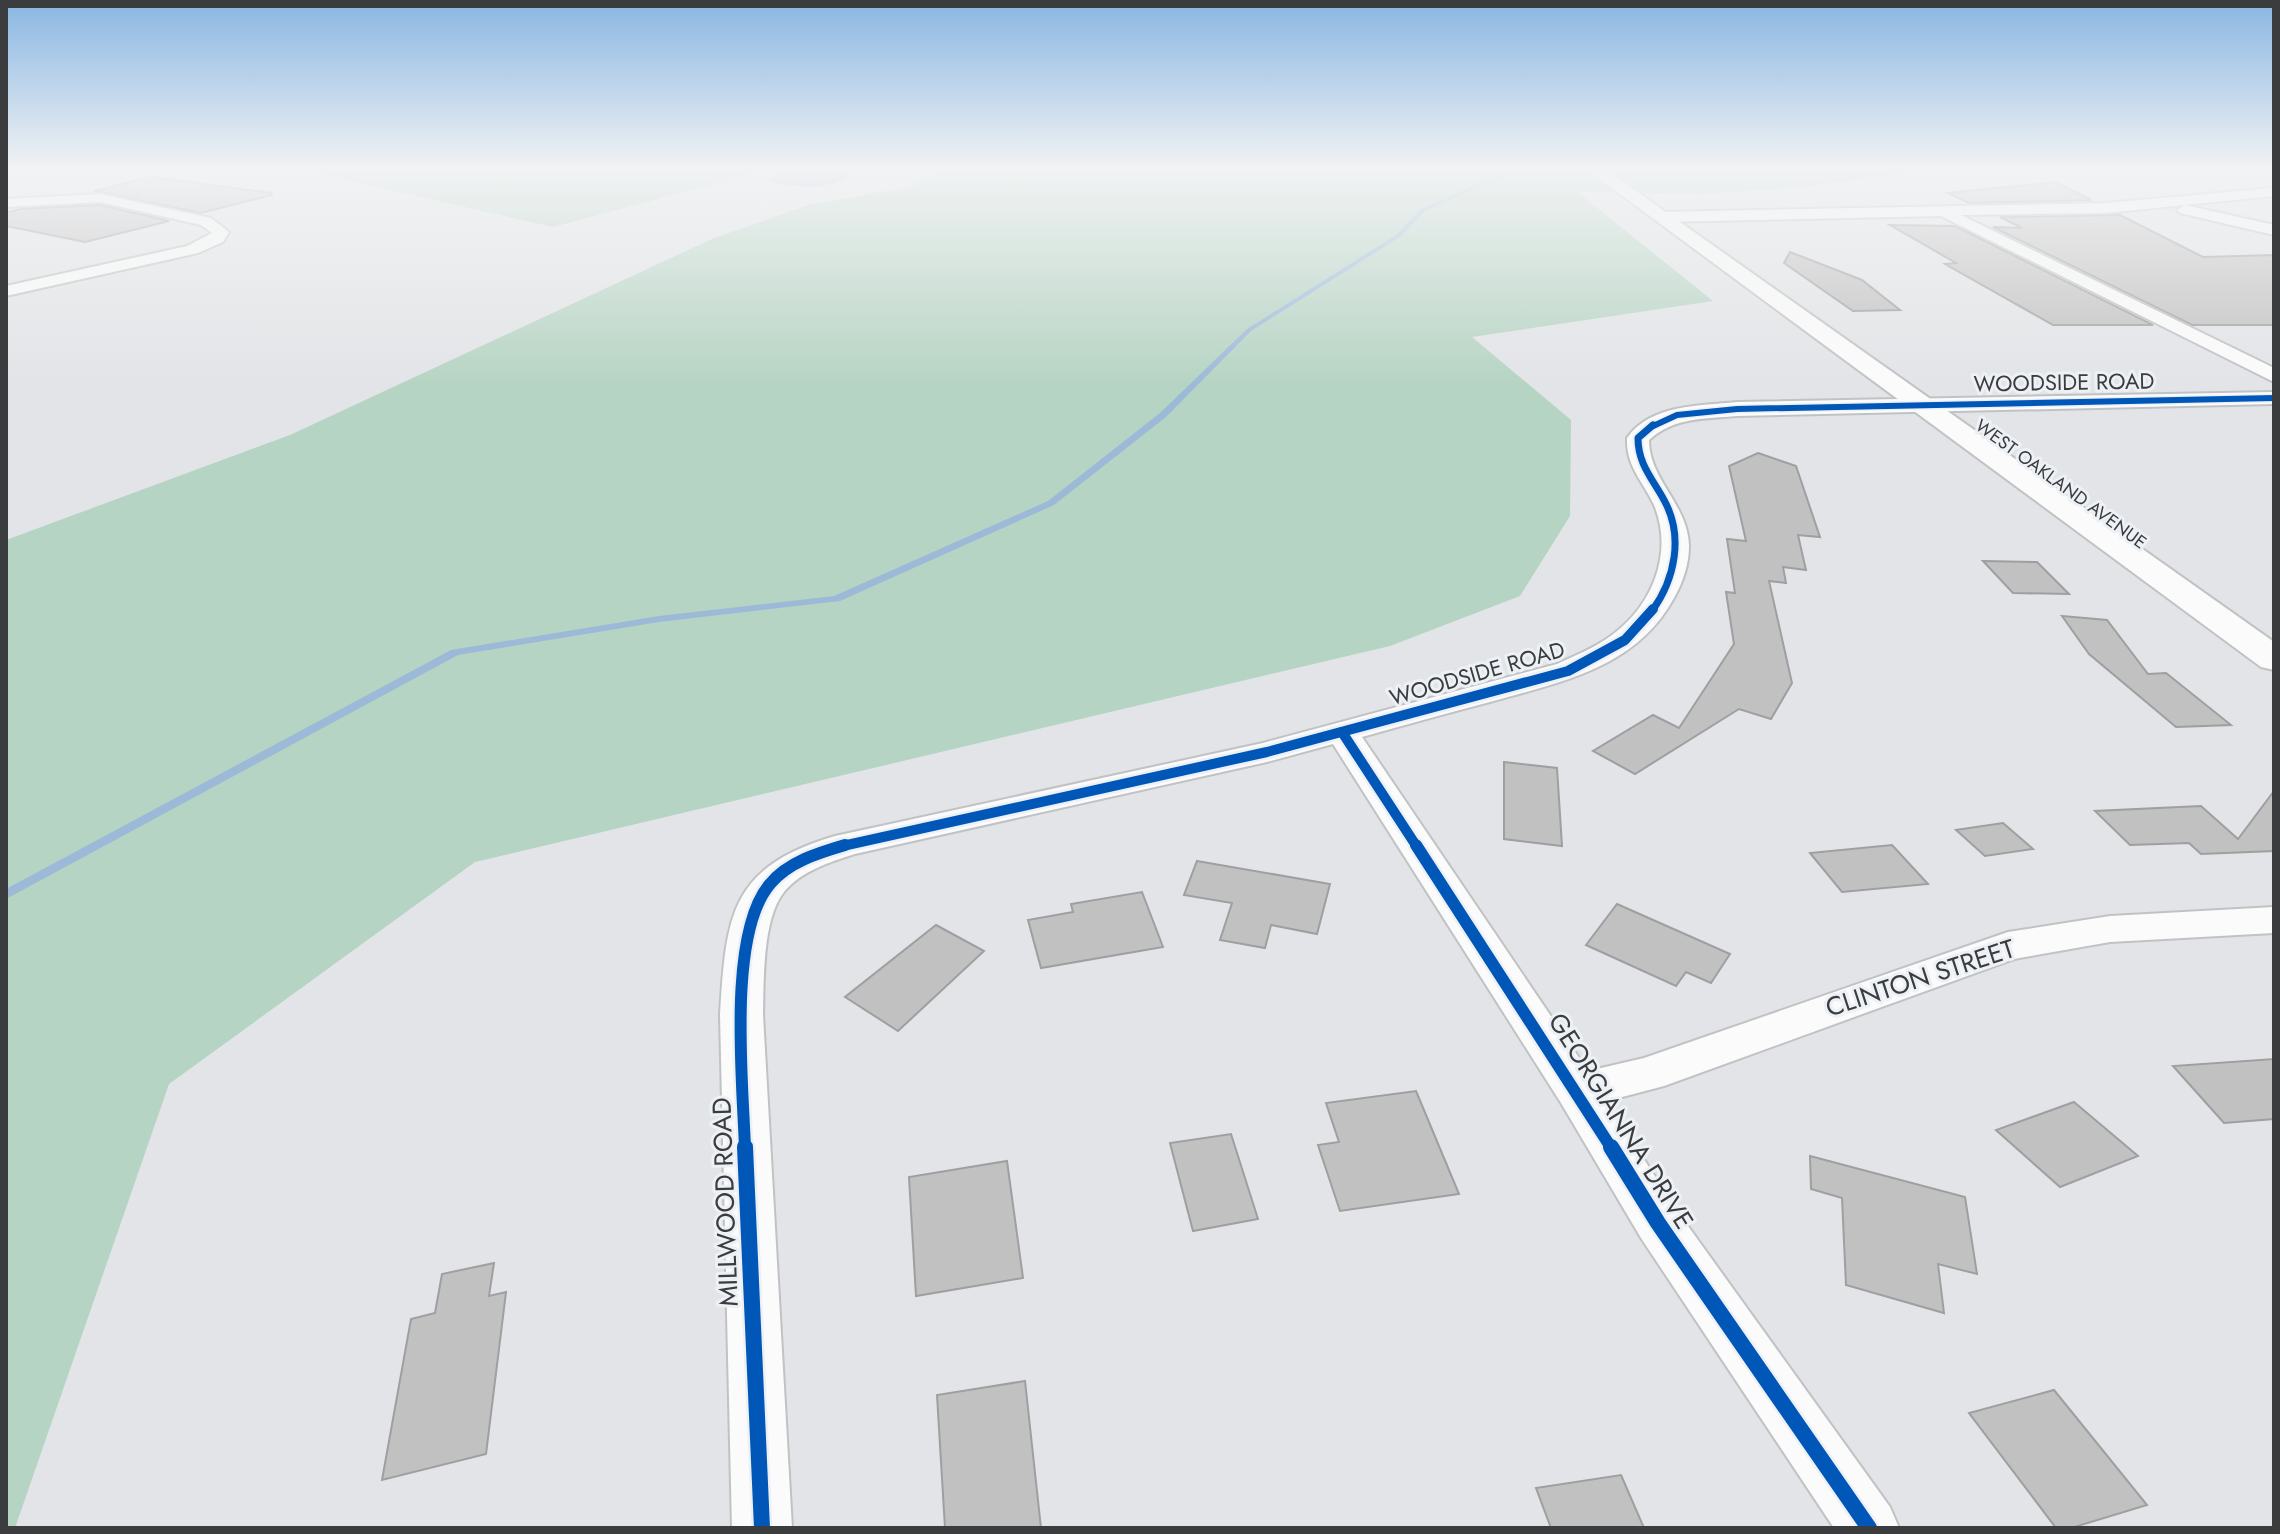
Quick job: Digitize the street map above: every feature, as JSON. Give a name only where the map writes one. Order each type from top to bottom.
[{"type":"street","points":[[6,291],[192,250],[212,241]]},
{"type":"street","name":"WEST OAKLAND AVENUE","points":[[1693,241],[2274,659]]},
{"type":"street","points":[[1999,241],[2274,376]]},
{"type":"street","name":"WOODSIDE ROAD","points":[[774,882],[793,865],[848,844],[1253,756],[1568,671],[1609,651],[1634,632],[1657,607],[1672,571],[1676,533],[1668,507],[1636,455],[1638,438],[1655,423],[1699,411],[2274,398]]},
{"type":"street","name":"GEORGIANNA DRIVE","points":[[1342,732],[1577,1091],[1658,1223],[1869,1528]]},
{"type":"street","name":"MILLWOOD ROAD","points":[[762,1528],[751,1325],[742,1010],[748,952],[757,908],[764,892],[774,882]]},
{"type":"street","name":"CLINTON STREET","points":[[1577,1091],[1648,1074],[2008,946],[2110,929],[2274,920]]},
{"type":"green space","points":[[708,241],[1638,241],[1713,301],[1472,337],[1571,420],[1570,516],[1520,596],[1390,646],[475,862],[169,1084],[15,1528],[6,1528],[6,540],[290,435]]},
{"type":"building","points":[[1917,241],[1984,241],[2153,325],[2053,325],[1945,264],[1956,263]]},
{"type":"building","points":[[2021,241],[2171,241],[2203,257],[2274,255],[2274,325],[2192,325]]},
{"type":"building","points":[[1790,252],[1862,280],[1900,310],[1853,311],[1784,263]]},
{"type":"building","points":[[1758,453],[1796,466],[1820,537],[1798,535],[1806,570],[1783,567],[1786,583],[1769,581],[1792,683],[1771,719],[1739,709],[1635,774],[1593,751],[1653,715],[1679,728],[1734,644],[1726,592],[1735,593],[1727,539],[1746,541],[1729,466]]},
{"type":"building","points":[[1983,561],[2037,562],[2069,594],[2013,593]]},
{"type":"building","points":[[2062,616],[2107,620],[2148,674],[2166,673],[2231,725],[2176,727],[2089,654]]},
{"type":"building","points":[[1504,762],[1557,768],[1562,846],[1504,839]]},
{"type":"building","points":[[2274,791],[2274,851],[2201,854],[2189,843],[2130,845],[2095,811],[2201,806],[2238,839]]},
{"type":"building","points":[[2003,823],[2033,849],[1985,856],[1956,830]]},
{"type":"building","points":[[1892,845],[1928,884],[1842,892],[1810,853]]},
{"type":"building","points":[[1197,861],[1330,884],[1317,934],[1271,925],[1265,948],[1220,940],[1232,903],[1184,895]]},
{"type":"building","points":[[1142,892],[1163,947],[1041,968],[1028,920],[1073,912],[1071,904]]},
{"type":"building","points":[[1617,904],[1730,954],[1711,983],[1686,972],[1676,986],[1586,945]]},
{"type":"building","points":[[936,925],[984,951],[898,1031],[845,997]]},
{"type":"building","points":[[2274,1059],[2274,1119],[2224,1123],[2173,1066]]},
{"type":"building","points":[[1416,1091],[1459,1194],[1340,1211],[1318,1145],[1339,1142],[1326,1103]]},
{"type":"building","points":[[2074,1102],[2138,1156],[2060,1187],[1996,1130]]},
{"type":"building","points":[[1231,1134],[1258,1219],[1193,1231],[1170,1143]]},
{"type":"building","points":[[1810,1156],[1965,1197],[1977,1274],[1938,1264],[1944,1313],[1846,1285],[1842,1198],[1811,1189]]},
{"type":"building","points":[[1007,1161],[1023,1278],[916,1296],[909,1177]]},
{"type":"building","points":[[494,1263],[489,1296],[506,1292],[486,1454],[382,1480],[411,1319],[435,1313],[442,1274]]},
{"type":"building","points":[[1025,1381],[1041,1528],[945,1528],[937,1395]]},
{"type":"building","points":[[2054,1390],[2147,1505],[2071,1528],[2056,1528],[1969,1413]]},
{"type":"building","points":[[1621,1475],[1644,1528],[1551,1528],[1536,1488]]},
{"type":"waterway","points":[[6,895],[455,652],[659,619],[836,599],[1051,503],[1163,415],[1249,330],[1391,241]]},
{"type":"cycle path","points":[[762,1528],[750,1286],[743,981],[746,949],[762,895],[788,868],[848,844],[1267,752],[1568,671],[1602,655],[1641,625],[1655,607],[1673,568],[1674,525],[1666,504],[1642,465],[1638,438],[1655,423],[1677,415],[1737,409],[2274,398]]},
{"type":"cycle path","points":[[1342,732],[1577,1091],[1658,1223],[1869,1528]]}]
